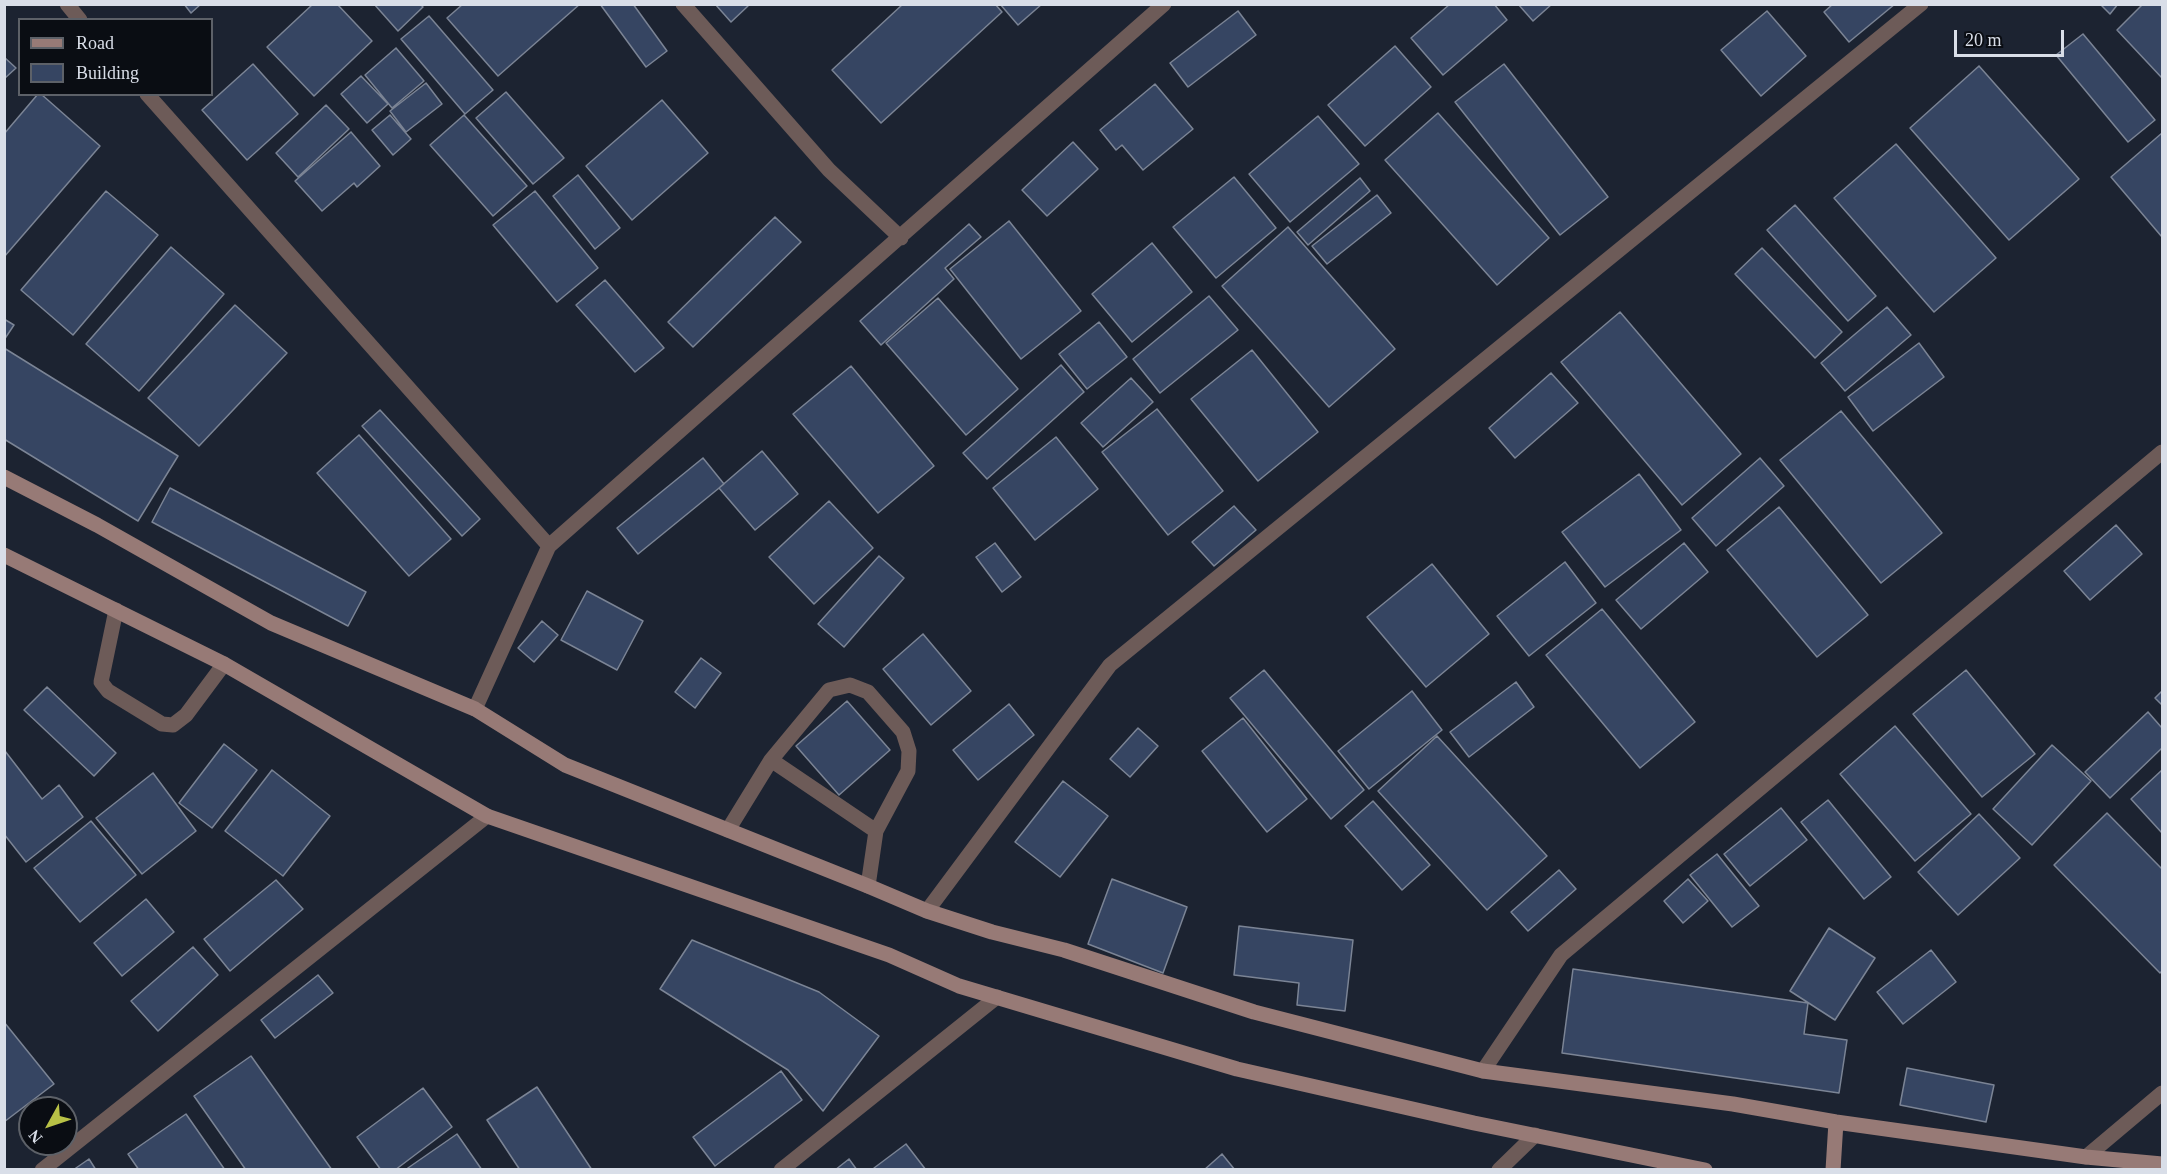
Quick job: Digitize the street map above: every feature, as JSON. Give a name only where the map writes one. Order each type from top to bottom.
[{"type":"main road","points":[[4,477],[97,525],[271,623],[475,709],[565,765],[927,911],[992,932],[1064,950],[1254,1012],[1483,1071],[1733,1104],[1836,1122],[2086,1157],[2163,1164]]},
{"type":"main road","points":[[4,555],[224,664],[487,816],[889,955],[959,986],[1237,1069],[1474,1123],[1705,1170]]},
{"type":"main road","points":[[1833,1170],[1836,1122]]},
{"type":"street","points":[[67,4],[78,18]]},
{"type":"street","points":[[683,4],[829,170],[901,238]]},
{"type":"street","points":[[475,709],[549,546],[1164,4]]},
{"type":"street","points":[[927,911],[1110,665],[1921,4]]},
{"type":"street","points":[[149,96],[549,546]]},
{"type":"street","points":[[1483,1071],[1561,955],[2163,452]]},
{"type":"street","points":[[116,610],[101,682],[108,691],[162,724],[173,725],[186,715],[224,664]]},
{"type":"street","points":[[728,830],[771,760],[829,690],[850,684],[868,692],[903,732],[909,751],[908,771],[876,831],[868,886]]},
{"type":"street","points":[[771,760],[876,831]]},
{"type":"street","points":[[42,1170],[487,816]]},
{"type":"street","points":[[782,1170],[997,997]]},
{"type":"street","points":[[2086,1157],[2163,1093]]},
{"type":"street","points":[[1499,1170],[1535,1135]]},
{"type":"building","points":[[184,4],[201,4],[191,13]]},
{"type":"building","points":[[313,4],[337,4],[372,41],[314,96],[267,47]]},
{"type":"building","points":[[374,4],[420,4],[423,7],[398,31]]},
{"type":"building","points":[[463,4],[580,4],[498,76],[447,18]]},
{"type":"building","points":[[600,4],[633,4],[667,51],[646,67]]},
{"type":"building","points":[[715,4],[747,4],[748,6],[731,22]]},
{"type":"building","points":[[903,4],[995,4],[1002,12],[881,123],[832,70]]},
{"type":"building","points":[[1000,4],[1042,4],[1018,25]]},
{"type":"building","points":[[1450,4],[1494,4],[1507,20],[1443,75],[1411,38]]},
{"type":"building","points":[[1518,4],[1552,4],[1533,21]]},
{"type":"building","points":[[1833,4],[1895,4],[1849,42],[1824,12]]},
{"type":"building","points":[[2100,4],[2118,4],[2110,14]]},
{"type":"building","points":[[2143,4],[2162,4],[2162,78],[2117,30]]},
{"type":"building","points":[[1238,11],[1256,35],[1188,87],[1170,63]]},
{"type":"building","points":[[1767,11],[1806,56],[1761,96],[1721,50]]},
{"type":"building","points":[[429,16],[493,90],[465,114],[401,39]]},
{"type":"building","points":[[2083,34],[2155,120],[2128,142],[2056,55]]},
{"type":"building","points":[[1395,46],[1431,87],[1365,146],[1328,105]]},
{"type":"building","points":[[396,48],[424,81],[392,108],[365,75]]},
{"type":"building","points":[[4,57],[16,68],[4,79]]},
{"type":"building","points":[[253,64],[298,114],[247,160],[202,110]]},
{"type":"building","points":[[1504,64],[1608,197],[1560,235],[1455,102]]},
{"type":"building","points":[[1979,66],[2079,179],[2009,240],[1910,128]]},
{"type":"building","points":[[361,76],[388,104],[367,123],[341,94]]},
{"type":"building","points":[[426,83],[442,104],[406,132],[390,111]]},
{"type":"building","points":[[1155,84],[1193,129],[1143,170],[1122,145],[1116,150],[1100,130]]},
{"type":"building","points":[[506,92],[564,158],[533,184],[476,118]]},
{"type":"building","points":[[36,96],[43,96],[100,146],[4,257],[4,134]]},
{"type":"building","points":[[662,100],[708,153],[632,220],[586,166]]},
{"type":"building","points":[[326,105],[349,129],[298,177],[276,153]]},
{"type":"building","points":[[1438,113],[1549,238],[1497,285],[1385,160]]},
{"type":"building","points":[[390,115],[411,139],[393,155],[372,130]]},
{"type":"building","points":[[464,115],[527,186],[493,216],[430,145]]},
{"type":"building","points":[[1318,116],[1359,164],[1290,222],[1249,174]]},
{"type":"building","points":[[351,132],[380,166],[357,187],[354,183],[322,211],[295,181]]},
{"type":"building","points":[[2162,133],[2162,237],[2111,177]]},
{"type":"building","points":[[1073,142],[1098,169],[1047,216],[1022,190]]},
{"type":"building","points":[[1896,144],[1996,258],[1934,312],[1834,198]]},
{"type":"building","points":[[578,175],[620,228],[595,249],[553,196]]},
{"type":"building","points":[[1234,177],[1276,228],[1216,278],[1173,227]]},
{"type":"building","points":[[1360,178],[1370,191],[1308,245],[1297,232]]},
{"type":"building","points":[[106,191],[158,235],[73,335],[21,290]]},
{"type":"building","points":[[535,191],[598,268],[557,302],[493,225]]},
{"type":"building","points":[[1377,195],[1391,213],[1327,264],[1312,246]]},
{"type":"building","points":[[1795,205],[1876,296],[1848,321],[1767,230]]},
{"type":"building","points":[[775,217],[801,242],[693,347],[668,322]]},
{"type":"building","points":[[1009,221],[1081,311],[1021,359],[950,269]]},
{"type":"building","points":[[969,224],[981,237],[945,268],[954,279],[881,345],[860,321]]},
{"type":"building","points":[[1288,227],[1395,349],[1329,407],[1222,286]]},
{"type":"building","points":[[1152,243],[1192,292],[1132,342],[1092,294]]},
{"type":"building","points":[[171,247],[224,294],[139,391],[86,344]]},
{"type":"building","points":[[1762,248],[1842,332],[1815,358],[1735,274]]},
{"type":"building","points":[[605,280],[664,348],[635,372],[576,305]]},
{"type":"building","points":[[1209,296],[1238,330],[1160,393],[1133,359]]},
{"type":"building","points":[[938,298],[1018,389],[966,435],[886,343]]},
{"type":"building","points":[[235,305],[287,353],[199,446],[148,398]]},
{"type":"building","points":[[1887,307],[1911,335],[1845,391],[1821,363]]},
{"type":"building","points":[[1620,312],[1741,454],[1682,505],[1561,362]]},
{"type":"building","points":[[4,319],[14,325],[4,340]]},
{"type":"building","points":[[1099,322],[1127,357],[1087,389],[1059,354]]},
{"type":"building","points":[[1919,343],[1944,377],[1873,431],[1848,397]]},
{"type":"building","points":[[4,348],[178,456],[138,521],[4,439]]},
{"type":"building","points":[[1252,350],[1318,432],[1258,481],[1191,399]]},
{"type":"building","points":[[1061,365],[1084,392],[987,479],[963,453]]},
{"type":"building","points":[[851,366],[934,466],[878,513],[793,414]]},
{"type":"building","points":[[1551,373],[1578,403],[1515,458],[1489,428]]},
{"type":"building","points":[[1131,378],[1153,402],[1103,447],[1081,423]]},
{"type":"building","points":[[1157,409],[1223,491],[1168,535],[1102,452]]},
{"type":"building","points":[[380,410],[480,519],[462,536],[362,426]]},
{"type":"building","points":[[1841,411],[1942,533],[1881,583],[1780,460]]},
{"type":"building","points":[[359,435],[451,539],[409,576],[317,473]]},
{"type":"building","points":[[1056,437],[1098,489],[1035,540],[993,488]]},
{"type":"building","points":[[762,451],[798,494],[755,530],[719,488]]},
{"type":"building","points":[[703,458],[724,484],[638,554],[617,528]]},
{"type":"building","points":[[1760,458],[1784,486],[1716,546],[1692,518]]},
{"type":"building","points":[[1639,474],[1681,530],[1605,587],[1562,532]]},
{"type":"building","points":[[170,488],[366,592],[348,626],[152,522]]},
{"type":"building","points":[[829,501],[873,548],[814,604],[769,557]]},
{"type":"building","points":[[1234,506],[1256,530],[1214,566],[1192,542]]},
{"type":"building","points":[[1779,507],[1868,615],[1817,657],[1727,550]]},
{"type":"building","points":[[2116,525],[2142,554],[2090,600],[2064,571]]},
{"type":"building","points":[[995,543],[1021,577],[1002,592],[976,557]]},
{"type":"building","points":[[1684,543],[1708,572],[1641,629],[1616,600]]},
{"type":"building","points":[[879,556],[904,578],[844,647],[818,624]]},
{"type":"building","points":[[1565,562],[1596,603],[1529,656],[1497,616]]},
{"type":"building","points":[[1432,564],[1489,634],[1426,687],[1367,617]]},
{"type":"building","points":[[587,591],[643,621],[617,670],[561,640]]},
{"type":"building","points":[[1602,609],[1695,722],[1640,768],[1546,655]]},
{"type":"building","points":[[542,621],[558,635],[534,662],[518,648]]},
{"type":"building","points":[[923,634],[971,691],[931,725],[883,669]]},
{"type":"building","points":[[701,658],[721,673],[695,708],[675,692]]},
{"type":"building","points":[[1264,670],[1364,790],[1331,819],[1230,698]]},
{"type":"building","points":[[1966,670],[2035,754],[1982,797],[1913,714]]},
{"type":"building","points":[[1516,682],[1534,707],[1469,757],[1450,732]]},
{"type":"building","points":[[47,687],[116,753],[94,776],[24,710]]},
{"type":"building","points":[[1412,691],[1442,730],[1369,789],[1338,751]]},
{"type":"building","points":[[2162,691],[2162,705],[2155,698]]},
{"type":"building","points":[[847,701],[890,750],[839,795],[796,746]]},
{"type":"building","points":[[1009,704],[1034,735],[978,780],[953,750]]},
{"type":"building","points":[[2148,712],[2162,728],[2162,748],[2110,798],[2085,772]]},
{"type":"building","points":[[1243,718],[1307,799],[1267,832],[1202,751]]},
{"type":"building","points":[[1895,726],[1971,814],[1915,861],[1840,774]]},
{"type":"building","points":[[1138,728],[1158,746],[1130,777],[1110,759]]},
{"type":"building","points":[[1437,736],[1547,856],[1487,910],[1378,791]]},
{"type":"building","points":[[224,744],[257,770],[212,828],[179,803]]},
{"type":"building","points":[[2052,745],[2091,781],[2032,845],[1993,809]]},
{"type":"building","points":[[5,751],[42,799],[59,785],[83,817],[26,862],[4,834]]},
{"type":"building","points":[[272,770],[330,816],[283,876],[225,831]]},
{"type":"building","points":[[2162,770],[2162,833],[2131,799]]},
{"type":"building","points":[[153,773],[196,831],[142,874],[96,818]]},
{"type":"building","points":[[1063,781],[1108,816],[1060,877],[1015,842]]},
{"type":"building","points":[[1828,800],[1891,877],[1864,899],[1801,822]]},
{"type":"building","points":[[1373,801],[1430,865],[1402,890],[1345,826]]},
{"type":"building","points":[[1781,808],[1807,840],[1750,886],[1724,854]]},
{"type":"building","points":[[2107,813],[2162,869],[2162,971],[2160,973],[2054,865]]},
{"type":"building","points":[[1979,814],[2020,858],[1958,915],[1918,872]]},
{"type":"building","points":[[91,821],[136,875],[80,922],[34,868]]},
{"type":"building","points":[[1717,854],[1759,906],[1732,927],[1690,875]]},
{"type":"building","points":[[1559,870],[1576,889],[1528,931],[1511,912]]},
{"type":"building","points":[[1112,879],[1187,907],[1163,973],[1088,944]]},
{"type":"building","points":[[1688,879],[1708,901],[1683,923],[1664,901]]},
{"type":"building","points":[[276,880],[303,909],[230,971],[204,939]]},
{"type":"building","points":[[146,899],[174,932],[122,976],[94,943]]},
{"type":"building","points":[[1239,926],[1353,940],[1345,1011],[1297,1005],[1299,983],[1234,975]]},
{"type":"building","points":[[1829,928],[1875,958],[1835,1020],[1790,991]]},
{"type":"building","points":[[692,940],[819,992],[879,1036],[823,1111],[788,1070],[660,989]]},
{"type":"building","points":[[193,947],[218,975],[158,1031],[131,1001]]},
{"type":"building","points":[[1931,950],[1956,982],[1903,1024],[1877,992]]},
{"type":"building","points":[[1573,969],[1808,1003],[1804,1034],[1847,1040],[1839,1093],[1562,1053]]},
{"type":"building","points":[[318,975],[333,993],[275,1038],[261,1020]]},
{"type":"building","points":[[4,1022],[54,1084],[38,1096],[18,1096],[18,1111],[4,1122]]},
{"type":"building","points":[[251,1056],[332,1170],[246,1170],[194,1096]]},
{"type":"building","points":[[1907,1068],[1994,1085],[1986,1122],[1900,1105]]},
{"type":"building","points":[[781,1071],[802,1100],[715,1166],[693,1137]]},
{"type":"building","points":[[537,1087],[592,1170],[520,1170],[487,1120]]},
{"type":"building","points":[[423,1088],[452,1127],[395,1170],[381,1170],[357,1137]]},
{"type":"building","points":[[186,1114],[225,1170],[139,1170],[128,1154]]},
{"type":"building","points":[[457,1134],[482,1170],[405,1170]]},
{"type":"building","points":[[906,1144],[926,1170],[876,1170],[874,1168]]},
{"type":"building","points":[[1222,1154],[1235,1170],[1204,1170]]},
{"type":"building","points":[[89,1159],[96,1170],[73,1170]]},
{"type":"building","points":[[849,1159],[857,1170],[835,1170]]}]
